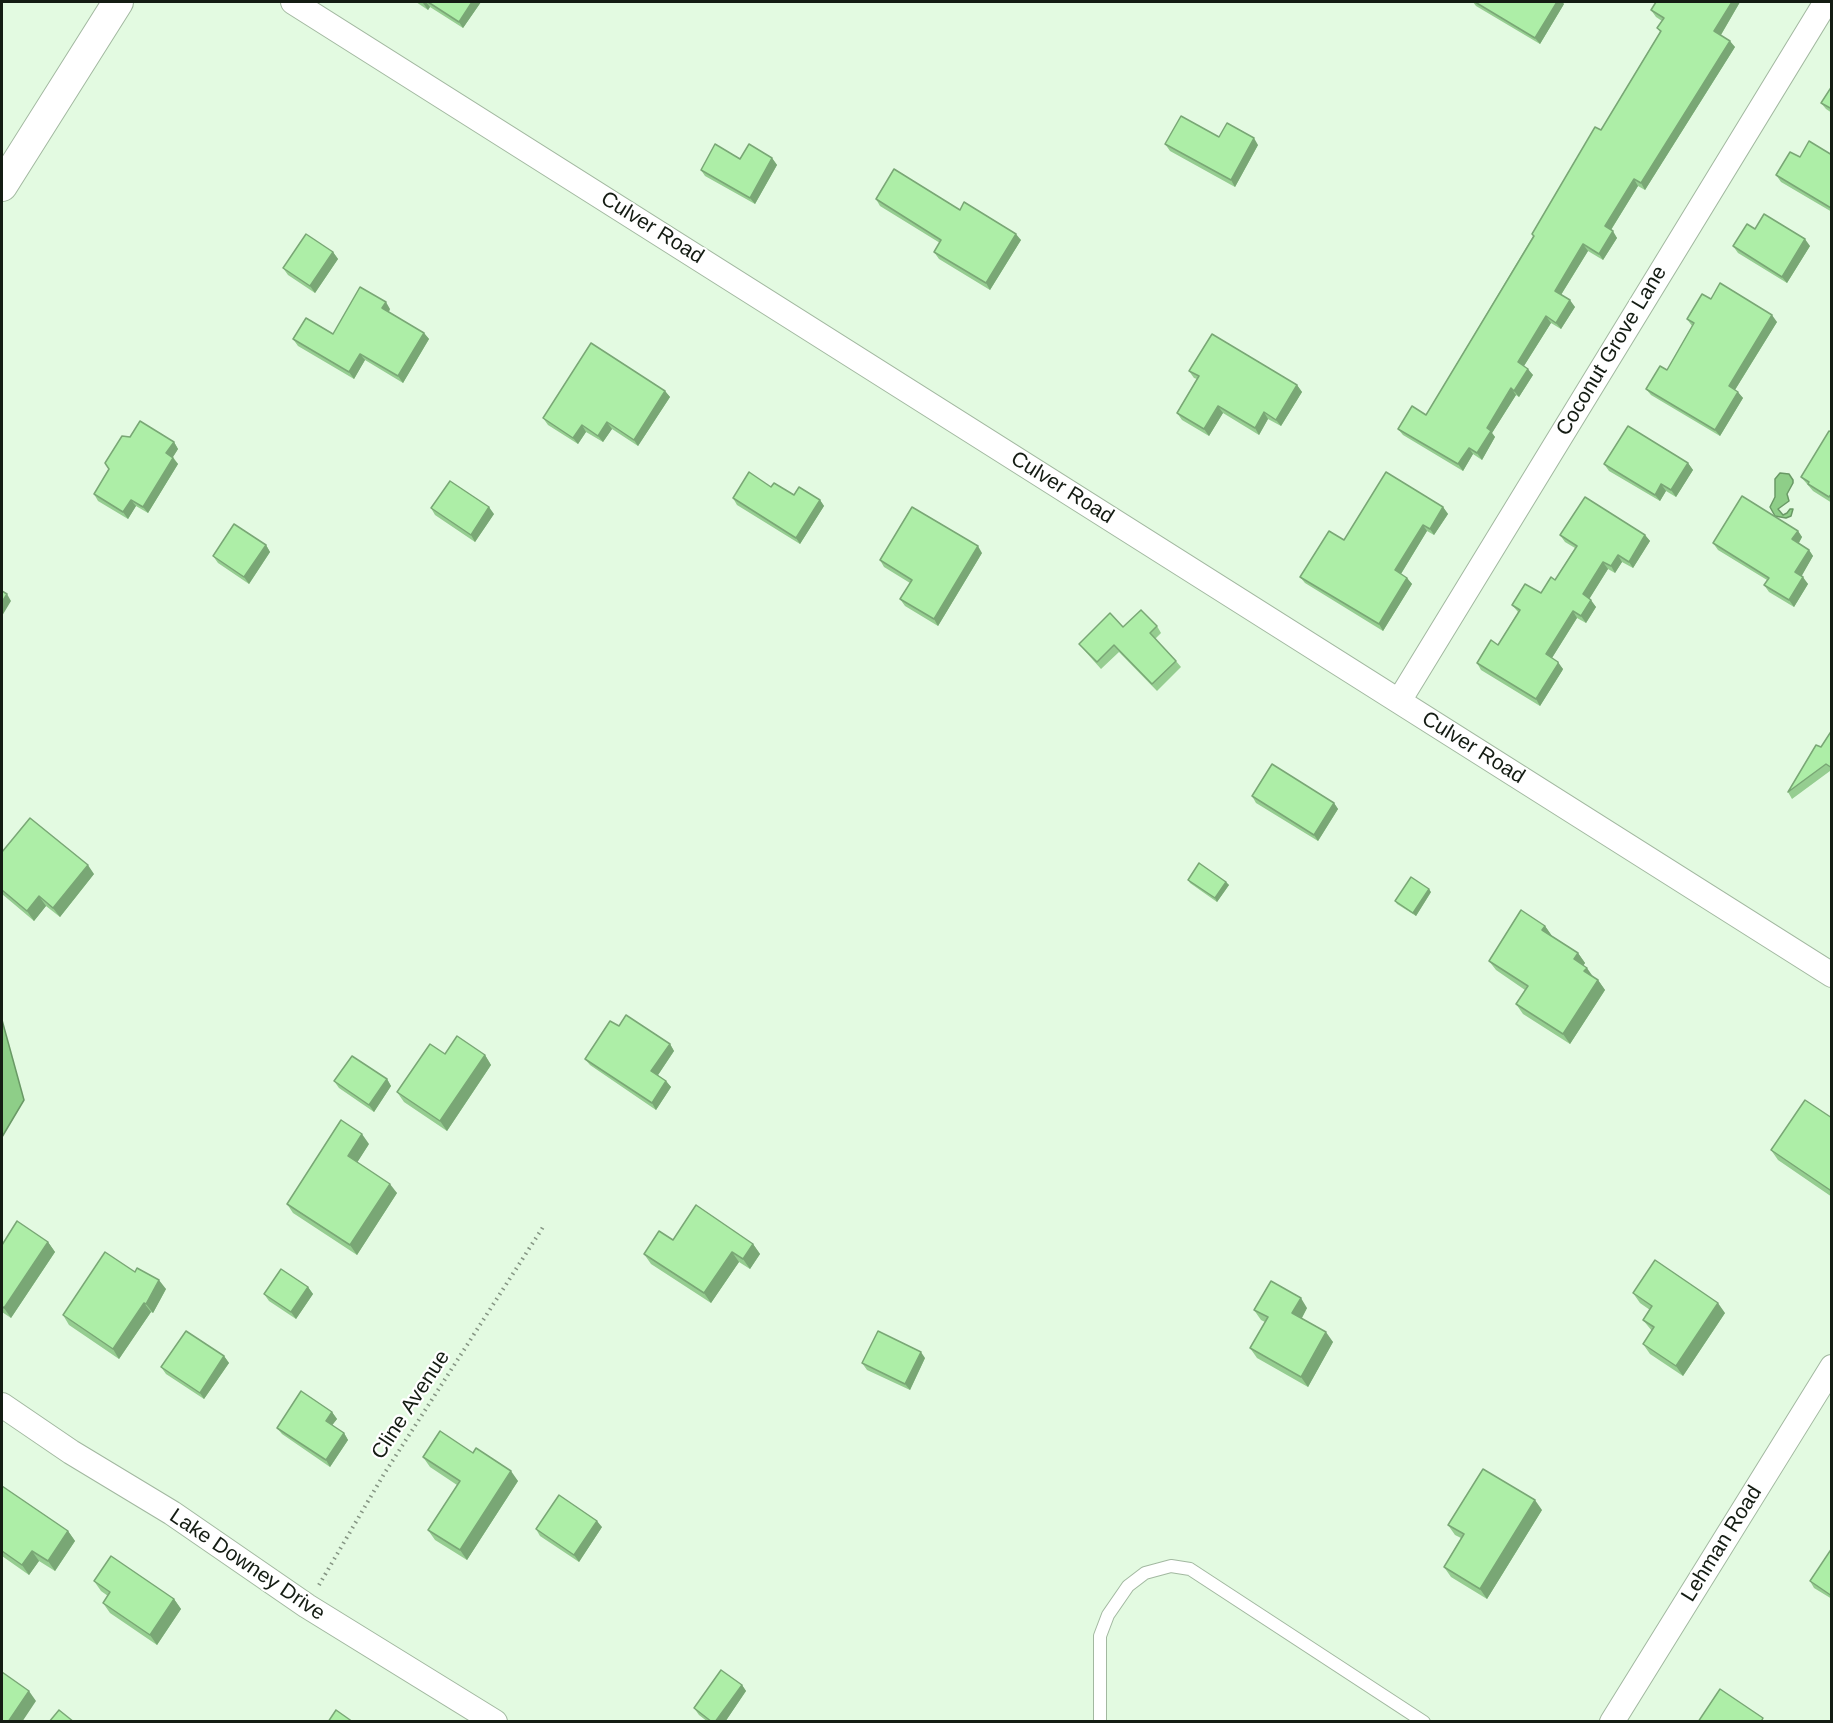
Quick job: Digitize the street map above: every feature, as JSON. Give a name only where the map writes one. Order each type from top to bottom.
[{"type":"street","points":[[2,186],[118,2]]},
{"type":"street","name":"Culver Road","points":[[293,2],[1832,975]]},
{"type":"street","name":"Coconut Grove Lane","points":[[1399,701],[1826,2]]},
{"type":"street","name":"Lehman Road","points":[[1612,1722],[1832,1367]]},
{"type":"street","name":"Lake Downey Drive","points":[[2,1405],[70,1452],[172,1513],[307,1606],[495,1722]]},
{"type":"lane","points":[[1100,1722],[1100,1636],[1108,1615],[1128,1586],[1145,1573],[1171,1566],[1190,1569],[1424,1722]]},
{"type":"path","name":"Cline Avenue","points":[[307,1606],[384,1474],[545,1224]]},
{"type":"shaded area","points":[[1780,473],[1789,474],[1793,480],[1787,494],[1789,501],[1778,509],[1783,515],[1793,509],[1791,516],[1786,518],[1775,516],[1770,507],[1775,497],[1775,479]]},
{"type":"shaded area","points":[[2,1020],[24,1100],[2,1137]]},
{"type":"building","points":[[428,2],[472,2],[459,22]]},
{"type":"building","points":[[1475,2],[1557,2],[1535,38]]},
{"type":"building","points":[[1656,2],[1732,2],[1714,31],[1730,41],[1641,183],[1634,179],[1605,226],[1613,231],[1599,254],[1583,244],[1555,291],[1570,300],[1556,323],[1546,316],[1518,362],[1528,369],[1514,391],[1511,388],[1487,428],[1491,431],[1477,453],[1469,448],[1458,464],[1398,429],[1412,406],[1426,415],[1534,236],[1532,234],[1595,127],[1601,130],[1661,31],[1657,28],[1664,18],[1651,10]]},
{"type":"building","points":[[1832,86],[1832,109],[1821,103]]},
{"type":"building","points":[[1181,116],[1219,137],[1227,123],[1254,138],[1231,180],[1165,144]]},
{"type":"building","points":[[1809,141],[1832,155],[1831,208],[1776,175],[1790,152],[1800,157]]},
{"type":"building","points":[[715,144],[740,159],[749,144],[772,158],[750,198],[701,170]]},
{"type":"building","points":[[894,169],[960,210],[964,202],[1016,234],[986,283],[934,252],[941,240],[876,199]]},
{"type":"building","points":[[1764,214],[1805,239],[1782,277],[1733,246],[1747,224],[1755,229]]},
{"type":"building","points":[[306,234],[333,252],[310,286],[283,268]]},
{"type":"building","points":[[1720,283],[1772,315],[1729,386],[1738,392],[1715,430],[1646,389],[1660,366],[1667,370],[1694,323],[1687,319],[1702,294],[1711,299]]},
{"type":"building","points":[[360,287],[386,302],[382,308],[424,333],[398,376],[360,354],[349,372],[293,339],[306,318],[333,334]]},
{"type":"building","points":[[1212,334],[1297,385],[1276,420],[1264,412],[1255,428],[1218,406],[1204,429],[1177,413],[1199,376],[1189,371]]},
{"type":"building","points":[[591,343],[665,391],[634,440],[607,422],[598,436],[582,425],[573,438],[543,418]]},
{"type":"building","points":[[140,421],[174,442],[166,453],[173,458],[143,507],[131,500],[123,512],[94,494],[109,469],[105,463],[122,436],[130,437]]},
{"type":"building","points":[[1628,426],[1688,463],[1671,490],[1661,484],[1655,495],[1604,464]]},
{"type":"building","points":[[1829,431],[1832,432],[1832,493],[1829,497],[1801,477]]},
{"type":"building","points":[[749,472],[771,487],[774,483],[794,495],[799,487],[820,500],[796,538],[733,498]]},
{"type":"building","points":[[1386,472],[1443,507],[1430,529],[1423,525],[1395,570],[1407,578],[1379,624],[1300,577],[1329,531],[1344,540]]},
{"type":"building","points":[[450,481],[489,507],[471,535],[431,508]]},
{"type":"building","points":[[1742,496],[1798,531],[1792,539],[1809,550],[1795,572],[1803,577],[1789,600],[1764,585],[1769,578],[1713,543]]},
{"type":"building","points":[[1585,497],[1645,535],[1629,562],[1618,555],[1611,566],[1603,562],[1583,594],[1591,600],[1581,616],[1573,611],[1546,654],[1558,664],[1536,699],[1477,663],[1491,640],[1498,645],[1520,610],[1512,605],[1525,584],[1541,593],[1551,577],[1555,580],[1577,546],[1560,535]]},
{"type":"building","points":[[912,507],[978,546],[934,619],[900,599],[912,580],[880,560]]},
{"type":"building","points":[[234,524],[266,545],[244,577],[213,556]]},
{"type":"building","points":[[2,591],[7,594],[2,602]]},
{"type":"building","points":[[1141,610],[1157,626],[1150,633],[1176,661],[1152,684],[1114,645],[1097,662],[1079,644],[1110,613],[1123,627]]},
{"type":"building","points":[[1832,730],[1832,768],[1826,764],[1788,792],[1816,745],[1821,747]]},
{"type":"building","points":[[1272,764],[1334,803],[1314,835],[1252,796]]},
{"type":"building","points":[[30,818],[88,865],[53,908],[39,896],[27,911],[2,890],[2,852]]},
{"type":"building","points":[[1199,863],[1226,882],[1215,898],[1188,880]]},
{"type":"building","points":[[1411,877],[1429,889],[1413,913],[1395,901]]},
{"type":"building","points":[[1521,910],[1545,926],[1542,930],[1578,953],[1574,959],[1587,968],[1584,971],[1598,980],[1563,1034],[1516,1004],[1528,986],[1489,961]]},
{"type":"building","points":[[626,1015],[670,1044],[651,1071],[666,1081],[652,1103],[585,1059],[610,1021],[619,1026]]},
{"type":"building","points":[[457,1036],[485,1055],[440,1121],[397,1092],[430,1044],[445,1054]]},
{"type":"building","points":[[352,1056],[387,1079],[369,1105],[334,1081]]},
{"type":"building","points":[[1805,1100],[1832,1118],[1832,1187],[1830,1190],[1771,1150]]},
{"type":"building","points":[[341,1120],[362,1134],[348,1156],[390,1184],[350,1245],[287,1204]]},
{"type":"building","points":[[696,1205],[753,1244],[743,1259],[732,1252],[704,1293],[644,1254],[659,1231],[673,1240]]},
{"type":"building","points":[[17,1221],[48,1242],[4,1308],[2,1306],[2,1245]]},
{"type":"building","points":[[105,1252],[135,1272],[137,1268],[159,1280],[146,1304],[144,1303],[113,1349],[63,1315]]},
{"type":"building","points":[[1655,1260],[1718,1303],[1676,1366],[1643,1344],[1654,1327],[1643,1320],[1652,1306],[1633,1293]]},
{"type":"building","points":[[281,1269],[308,1287],[291,1312],[264,1294]]},
{"type":"building","points":[[1271,1281],[1301,1298],[1292,1313],[1326,1332],[1301,1377],[1250,1348],[1268,1317],[1254,1310]]},
{"type":"building","points":[[186,1331],[224,1356],[200,1393],[161,1367]]},
{"type":"building","points":[[878,1331],[921,1352],[905,1384],[862,1363]]},
{"type":"building","points":[[301,1391],[332,1412],[326,1421],[344,1433],[326,1460],[277,1428]]},
{"type":"building","points":[[440,1431],[473,1453],[476,1448],[511,1471],[460,1550],[428,1530],[460,1481],[423,1457]]},
{"type":"building","points":[[1483,1469],[1535,1500],[1480,1589],[1444,1567],[1464,1534],[1448,1525]]},
{"type":"building","points":[[2,1486],[68,1531],[48,1561],[32,1551],[22,1565],[2,1551]]},
{"type":"building","points":[[559,1495],[597,1521],[574,1555],[536,1529]]},
{"type":"building","points":[[1832,1548],[1832,1596],[1810,1581]]},
{"type":"building","points":[[111,1556],[174,1599],[150,1635],[103,1603],[110,1592],[94,1581]]},
{"type":"building","points":[[721,1670],[742,1685],[715,1722],[712,1722],[694,1708]]},
{"type":"building","points":[[2,1672],[29,1691],[8,1722],[2,1722]]},
{"type":"building","points":[[1720,1689],[1763,1718],[1761,1722],[1698,1722]]},
{"type":"building","points":[[59,1710],[74,1722],[49,1722]]},
{"type":"building","points":[[336,1710],[353,1722],[328,1722]]}]
